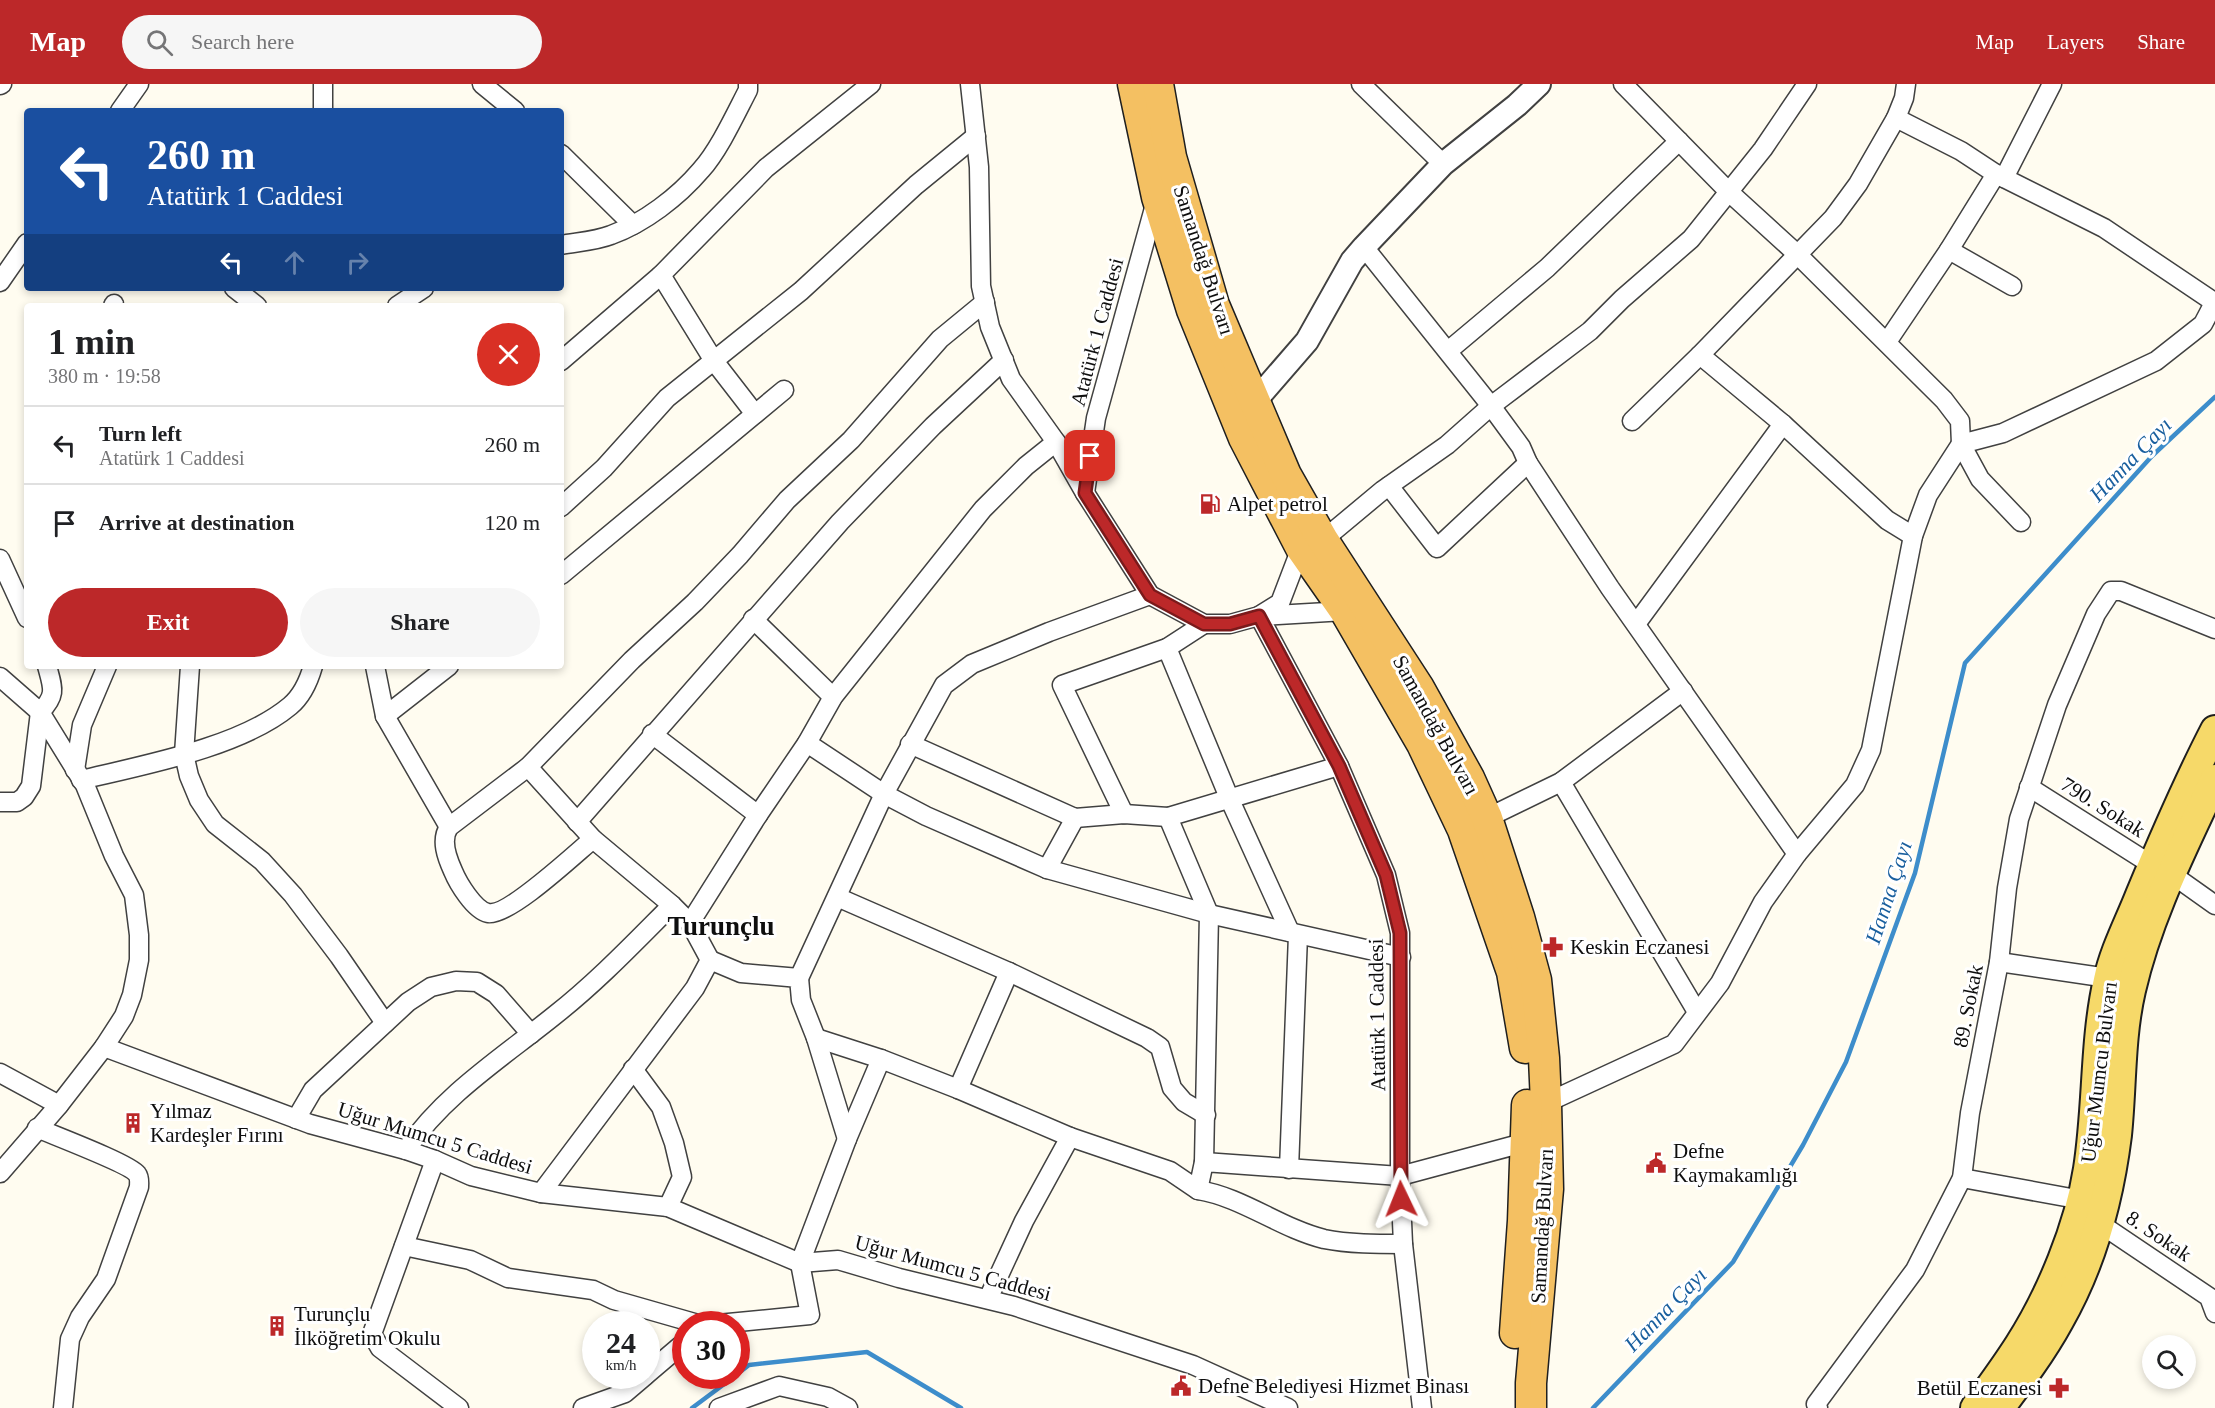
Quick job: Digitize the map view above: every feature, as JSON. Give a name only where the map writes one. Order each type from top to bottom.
[{"type":"highway","name":"Samandağ Bulvarı","points":[[1133,84],[1157,197],[1192,310],[1244,438],[1312,544],[1419,688],[1469,778],[1487,818],[1519,917],[1536,980],[1544,1058],[1548,1189],[1521,1395]]},
{"type":"highway","name":"Samandağ Bulvarı","points":[[1158,84],[1171,157],[1214,305],[1286,475],[1312,544],[1345,612],[1422,744],[1463,830],[1512,972],[1525,1047],[1527,1142],[1521,1395]]},
{"type":"main road","name":"Uğur Mumcu Bulvarı","points":[[2000,1408],[2030,1368],[2060,1320],[2078,1281],[2099,1223],[2110,1181],[2117,1133],[2130,994],[2137,963],[2161,869],[2215,730]]},
{"type":"main road","name":"Uğur Mumcu Bulvarı","points":[[1975,1408],[2035,1318],[2066,1248],[2082,1200],[2088,1167],[2098,1046],[2108,978],[2122,938],[2215,779]]},
{"type":"street","points":[[122,108],[139,84]]},
{"type":"street","points":[[323,84],[323,108]]},
{"type":"street","points":[[482,84],[511,108]]},
{"type":"street","points":[[564,244],[609,236],[633,225],[668,201],[702,170],[731,123],[748,90],[748,84]]},
{"type":"street","points":[[564,358],[662,275],[766,168],[871,84]]},
{"type":"street","points":[[970,84],[979,167],[981,286],[990,327],[1011,379],[1056,442],[1085,493],[1150,595],[1204,624],[1230,624],[1259,616],[1345,612]]},
{"type":"street","points":[[1361,84],[1443,164]]},
{"type":"street","points":[[1255,401],[1307,341],[1352,261],[1364,247],[1443,164],[1518,105],[1539,84]]},
{"type":"street","points":[[1623,84],[1729,192],[1797,254],[1944,400],[1960,421],[1961,444],[1980,479],[2021,522]]},
{"type":"street","points":[[1259,616],[1280,603],[1312,544],[1448,445],[1491,406],[1590,331],[1622,299],[1691,239],[1763,149],[1807,84]]},
{"type":"street","points":[[1632,421],[1700,355],[1833,218],[1858,184],[1896,118],[1904,98],[1906,84]]},
{"type":"street","points":[[1887,342],[2000,176],[2052,84]]},
{"type":"street","points":[[1546,1103],[1674,1044],[1719,983],[1763,902],[1797,854],[1855,785],[1871,750],[1913,536],[1928,495],[1961,444],[2002,433],[2156,361],[2203,324],[2215,301],[2103,228],[2000,176],[1961,151],[1896,118]]},
{"type":"street","points":[[564,504],[604,468],[668,398],[801,291],[916,185],[976,136]]},
{"type":"street","points":[[1448,351],[1547,268],[1679,141]]},
{"type":"street","points":[[564,157],[633,225]]},
{"type":"street","name":"Atatürk 1 Caddesi","points":[[1085,493],[1096,418],[1157,197]]},
{"type":"street","points":[[0,282],[24,247]]},
{"type":"street","points":[[1364,247],[1448,351],[1521,447],[1528,462],[1636,624],[1797,854]]},
{"type":"street","points":[[1949,250],[2012,286]]},
{"type":"street","points":[[662,275],[714,361],[755,414]]},
{"type":"street","points":[[238,291],[253,303]]},
{"type":"street","points":[[406,303],[420,291]]},
{"type":"street","points":[[593,839],[516,904],[497,912],[487,913],[477,906],[461,887],[444,843],[449,827],[528,767],[632,660],[740,555],[788,500],[851,440],[940,339],[985,302]]},
{"type":"street","points":[[1700,355],[1783,424],[1887,520],[1913,536]]},
{"type":"street","points":[[577,822],[840,522],[918,442],[1004,360]]},
{"type":"street","points":[[564,573],[784,390]]},
{"type":"street","points":[[1636,624],[1783,424]]},
{"type":"street","points":[[690,923],[758,815],[807,743],[833,697],[983,509],[1026,466],[1056,442]]},
{"type":"street","points":[[1389,486],[1437,548],[1528,462]]},
{"type":"street","points":[[0,559],[24,611]]},
{"type":"street","name":"89. Sokak","points":[[1817,1406],[1915,1270],[1962,1178],[1970,1113],[1999,962],[2012,851],[2029,787],[2057,705],[2096,614],[2111,591],[2131,594],[2215,629]]},
{"type":"street","points":[[847,1139],[816,1038],[801,1000],[800,978],[884,794],[910,744],[944,685],[972,664],[1049,632],[1150,595]]},
{"type":"street","name":"Atatürk 1 Caddesi","points":[[1259,616],[1339,766],[1386,875],[1400,933],[1400,1176],[1403,1244],[1422,1408]]},
{"type":"street","points":[[753,619],[833,697]]},
{"type":"street","points":[[1124,814],[1062,685],[1167,648],[1204,624]]},
{"type":"street","points":[[1167,648],[1230,800],[1294,933],[1289,1169]]},
{"type":"street","points":[[0,802],[17,802],[24,797],[31,786],[40,712],[51,702],[53,688],[48,669]]},
{"type":"street","points":[[78,775],[82,725],[106,669]]},
{"type":"street","points":[[190,669],[184,754],[189,776],[199,800],[215,824],[247,847],[278,877],[339,956],[385,1023]]},
{"type":"street","points":[[78,775],[184,754],[235,737],[292,705],[308,681],[313,669]]},
{"type":"street","points":[[376,669],[385,716],[449,827]]},
{"type":"street","points":[[385,716],[445,669]]},
{"type":"street","points":[[0,677],[40,712],[78,775],[134,895],[139,935],[139,960],[132,995],[124,1016],[104,1047],[58,1106],[0,1173]]},
{"type":"street","points":[[1487,818],[1561,782],[1683,691]]},
{"type":"street","points":[[652,734],[758,815]]},
{"type":"street","points":[[807,743],[884,794],[926,816],[1047,869],[1209,914],[1401,957]]},
{"type":"street","points":[[910,744],[1075,818],[1124,814],[1168,817],[1339,766]]},
{"type":"street","points":[[528,767],[593,839],[672,905],[690,923],[710,960],[741,973],[800,978]]},
{"type":"street","points":[[1561,782],[1697,1012]]},
{"type":"street","name":"790. Sokak","points":[[2029,787],[2215,905]]},
{"type":"street","points":[[1168,817],[1209,914],[1206,1115],[1204,1162],[1198,1190]]},
{"type":"street","points":[[1047,869],[1075,818]]},
{"type":"street","points":[[837,897],[1009,972],[1146,1038],[1160,1047],[1172,1088],[1184,1102],[1206,1115]]},
{"type":"street","points":[[406,1150],[434,1114],[467,1084],[574,999],[672,905]]},
{"type":"street","points":[[541,1193],[694,988],[710,960]]},
{"type":"street","points":[[1999,962],[2108,978]]},
{"type":"street","points":[[958,1089],[1009,972]]},
{"type":"street","points":[[296,1119],[313,1090],[385,1023],[423,991],[443,983],[470,980],[490,989],[531,1034]]},
{"type":"street","points":[[816,1038],[881,1059],[958,1089],[1070,1137],[1170,1171],[1198,1190],[1215,1193],[1263,1215],[1323,1238],[1357,1243],[1403,1244]]},
{"type":"street","name":"Uğur Mumcu 5 Caddesi","points":[[104,1047],[296,1119],[406,1150],[471,1176],[541,1193],[668,1207],[800,1263],[838,1260],[899,1278],[1014,1306],[1193,1365],[1288,1408]]},
{"type":"street","points":[[750,1321],[810,1315],[800,1263],[847,1139],[881,1059]]},
{"type":"street","points":[[633,1069],[661,1107],[674,1143],[682,1178],[668,1207]]},
{"type":"street","points":[[0,1073],[58,1106]]},
{"type":"street","points":[[38,1128],[115,1161],[136,1172],[139,1179],[139,1187],[106,1279],[80,1317],[70,1339],[63,1408]]},
{"type":"street","points":[[988,1299],[1024,1221],[1070,1137]]},
{"type":"street","points":[[1204,1162],[1400,1176],[1527,1142]]},
{"type":"street","points":[[435,1160],[372,1334],[380,1348],[459,1408]]},
{"type":"street","points":[[1962,1178],[2082,1200]]},
{"type":"street","name":"8. Sokak","points":[[2099,1223],[2213,1299]]},
{"type":"street","points":[[404,1246],[470,1260],[508,1278],[593,1290],[614,1300],[672,1317]]},
{"type":"street","points":[[660,1363],[672,1353]]},
{"type":"street","points":[[719,1408],[779,1386],[828,1397],[848,1408]]},
{"type":"street","points":[[583,1408],[625,1393],[630,1389]]},
{"type":"waterway","name":"Hanna Çayı","points":[[1593,1408],[1733,1262],[1803,1145],[1846,1062],[1915,873],[1965,663],[2152,456],[2215,397]]},
{"type":"waterway","name":"Hanna Çayı","points":[[750,1365],[867,1352],[961,1408]]},
{"type":"waterway","name":"Hanna Çayı","points":[[692,1408],[718,1389]]},
{"type":"place","name":"Alpet petrol","points":[[1210,504]]},
{"type":"place","name":"Keskin Eczanesi","points":[[1553,947]]},
{"type":"place","name":"Yılmaz Kardeşler Fırını","points":[[133,1123]]},
{"type":"place","name":"Defne Kaymakamlığı","points":[[1656,1163]]},
{"type":"place","name":"Turunçlu İlköğretim Okulu","points":[[277,1326]]},
{"type":"place","name":"Defne Belediyesi Hizmet Binası","points":[[1181,1386]]},
{"type":"place","name":"Betül Eczanesi","points":[[2059,1388]]},
{"type":"district","name":"Turunçlu","points":[[721,926]]},
{"type":"route","points":[[1090,456],[1085,493],[1150,595],[1204,624],[1230,624],[1259,616],[1339,766],[1386,875],[1400,933],[1401,1199]]}]
